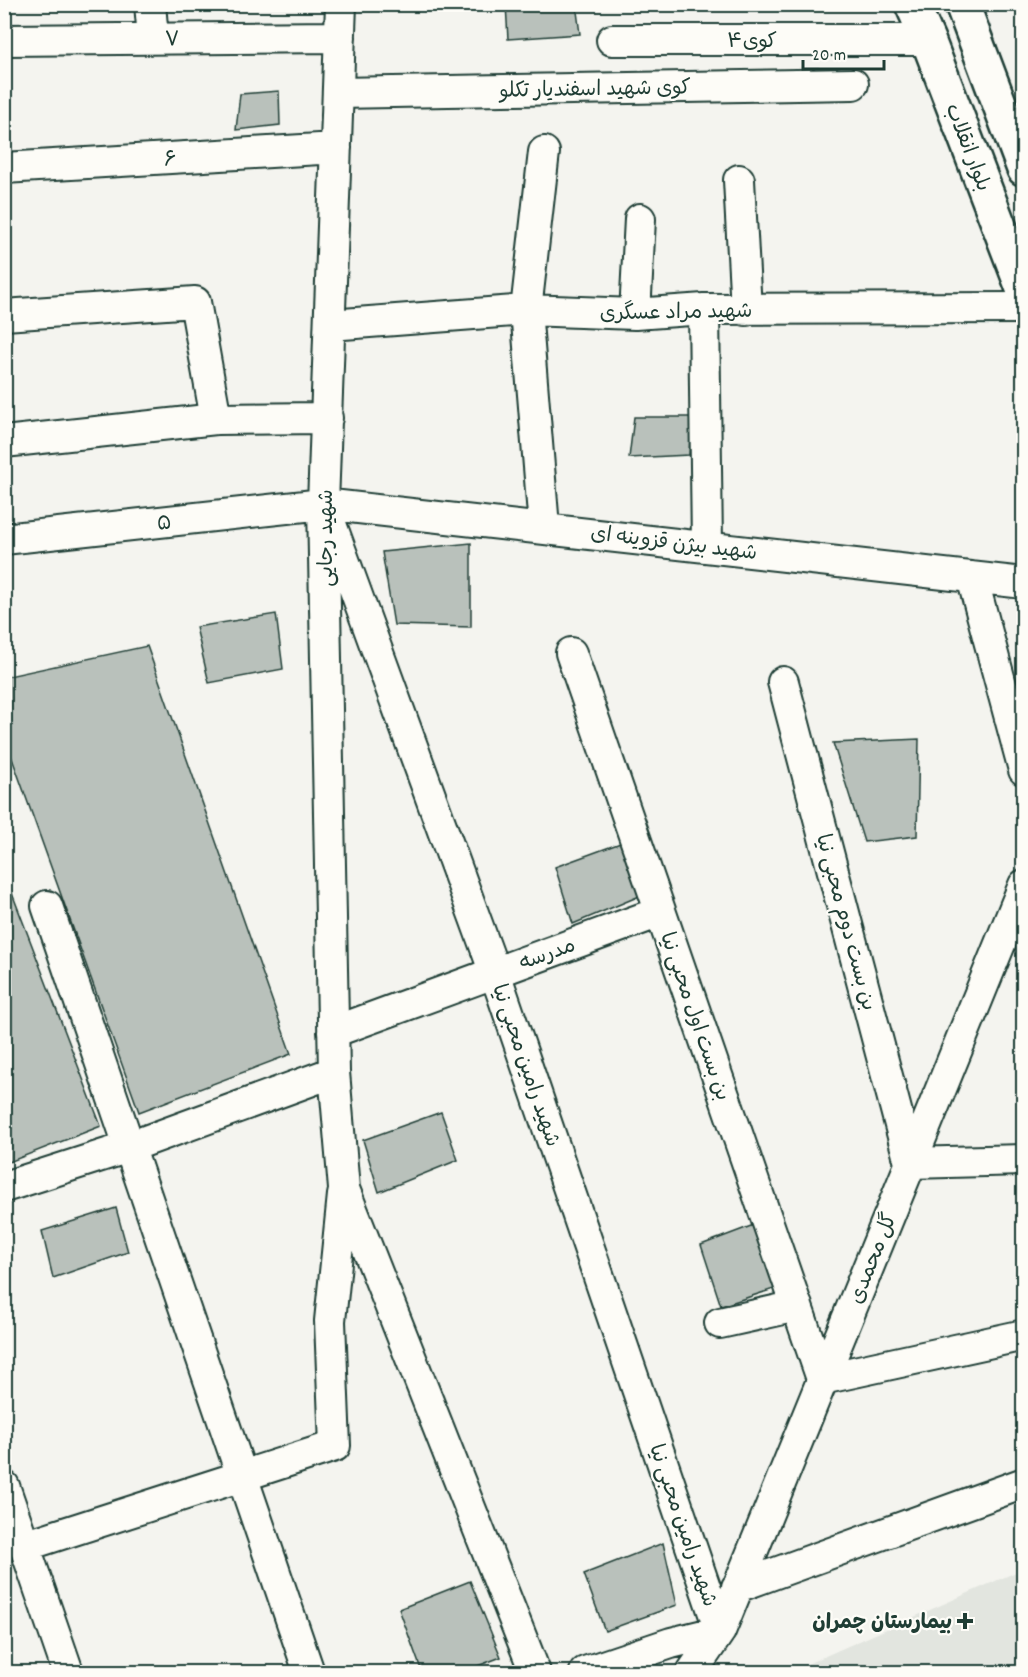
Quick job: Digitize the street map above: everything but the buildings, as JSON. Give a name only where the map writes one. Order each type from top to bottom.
[{"type":"main road","name":"بلوار انقلاب","points":[[912,4],[928,40],[1023,291]]},
{"type":"main road","name":"بلوار انقلاب","points":[[962,4],[1023,169]]},
{"type":"street","points":[[150,4],[153,38]]},
{"type":"street","name":"شهید رجایی","points":[[340,4],[323,504],[334,1072],[344,1189]]},
{"type":"street","name":"۷","points":[[4,40],[339,37]]},
{"type":"street","name":"کوی۴","points":[[612,40],[928,40]]},
{"type":"street","name":"کوی شهید اسفندیار تکلو","points":[[338,93],[853,84]]},
{"type":"street","name":"۶","points":[[4,168],[336,148]]},
{"type":"street","points":[[544,152],[526,310],[544,527]]},
{"type":"street","points":[[739,180],[746,310]]},
{"type":"street","points":[[634,314],[640,219]]},
{"type":"street","points":[[4,315],[195,302],[216,420]]},
{"type":"street","name":"شهید مراد عسگری","points":[[330,324],[526,310],[634,314],[704,309],[1023,308]]},
{"type":"street","points":[[704,309],[707,546]]},
{"type":"street","points":[[4,442],[216,420],[327,418]]},
{"type":"street","name":"شهید بیژن قزوینه ای","points":[[323,504],[544,527],[1023,583]]},
{"type":"street","name":"۵","points":[[4,539],[323,504]]},
{"type":"street","name":"شهید رامین محبی نیا","points":[[323,504],[495,973],[720,1631]]},
{"type":"street","points":[[972,577],[1023,770]]},
{"type":"street","name":"بن بست اول محبی نیا","points":[[571,653],[822,1380]]},
{"type":"street","name":"بن بست دوم محبی نیا","points":[[783,682],[910,1163]]},
{"type":"street","name":"گل محمدی","points":[[692,1672],[720,1631],[910,1163],[1021,898]]},
{"type":"street","points":[[46,906],[309,1672]]},
{"type":"street","name":"مدرسه","points":[[333,1032],[660,912]]},
{"type":"street","points":[[4,1187],[129,1147],[334,1072]]},
{"type":"street","points":[[910,1163],[1023,1160]]},
{"type":"street","points":[[24,1546],[335,1446],[330,1321],[344,1189]]},
{"type":"street","points":[[344,1189],[393,1318],[535,1672]]},
{"type":"street","points":[[720,1323],[797,1306]]},
{"type":"street","points":[[822,1380],[1023,1335]]},
{"type":"street","points":[[737,1587],[1023,1483]]},
{"type":"street","points":[[4,1486],[68,1672]]},
{"type":"street","points":[[585,1672],[671,1643],[720,1631]]},
{"type":"path","points":[[1022,4],[1023,9]]},
{"type":"shaded area","name":"بیمارستان چمران","points":[[1023,1569],[1023,1672],[789,1672]]},
{"type":"place","name":"بیمارستان چمران","points":[[965,1621]]}]
